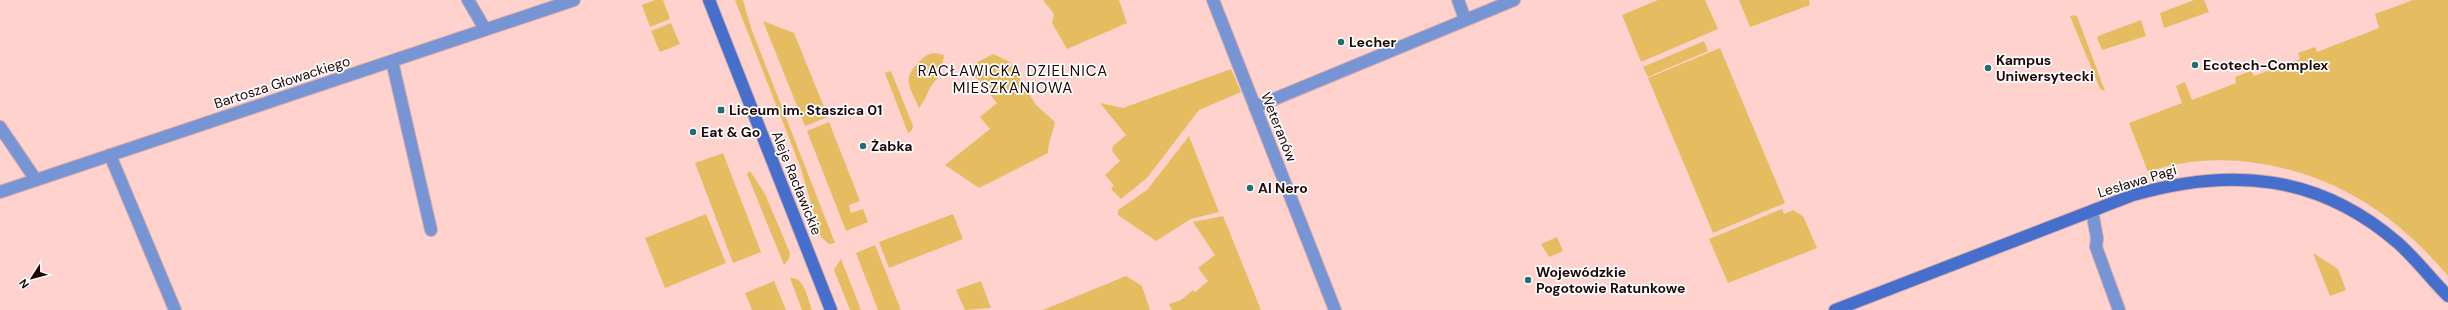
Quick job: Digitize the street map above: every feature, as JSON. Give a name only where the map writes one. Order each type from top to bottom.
[{"type":"street","points":[[468,0],[485,29]]},
{"type":"street","name":"Bartosza Głowackiego","points":[[0,192],[574,0]]},
{"type":"street","name":"Aleje Racławickie","points":[[709,0],[831,310]]},
{"type":"street","name":"Weteranów","points":[[1212,0],[1336,310]]},
{"type":"street","points":[[1458,0],[1465,19]]},
{"type":"street","points":[[1255,107],[1514,0]]},
{"type":"street","points":[[392,61],[431,230]]},
{"type":"street","points":[[0,128],[36,180]]},
{"type":"street","points":[[110,155],[175,310]]},
{"type":"street","name":"Lesława Pagi","points":[[1835,310],[2133,195],[2191,181],[2234,178],[2275,183],[2312,193],[2368,219],[2408,252],[2448,296]]},
{"type":"street","points":[[2092,211],[2097,238],[2096,247],[2119,310]]},
{"type":"street","name":"Lesława Pagi","points":[[2438,286],[2448,301]]},
{"type":"shaded area","points":[[655,0],[663,0],[670,19],[650,27],[642,5]]},
{"type":"shaded area","points":[[735,0],[743,0],[751,28],[835,243],[829,244],[821,237],[800,166]]},
{"type":"shaded area","points":[[1043,0],[1119,0],[1127,23],[1067,49],[1052,23],[1054,14]]},
{"type":"shaded area","points":[[1658,0],[1705,0],[1718,29],[1641,62],[1622,15]]},
{"type":"shaded area","points":[[1739,0],[1809,0],[1810,5],[1750,27]]},
{"type":"shaded area","points":[[2194,0],[2204,0],[2209,12],[2164,28],[2160,13]]},
{"type":"shaded area","points":[[2413,0],[2448,0],[2448,276],[2413,239],[2383,214],[2347,192],[2321,180],[2263,164],[2234,161],[2205,161],[2176,164],[2148,172],[2129,123],[2182,103],[2176,86],[2185,82],[2192,100],[2236,83],[2235,77],[2251,71],[2254,76],[2300,59],[2298,53],[2315,47],[2317,52],[2379,28],[2375,14]]},
{"type":"shaded area","points":[[2070,16],[2077,16],[2105,91],[2100,89]]},
{"type":"shaded area","points":[[2141,20],[2146,36],[2102,50],[2097,38],[2098,36]]},
{"type":"shaded area","points":[[763,21],[794,33],[828,117],[805,126]]},
{"type":"shaded area","points":[[671,23],[680,44],[660,52],[651,31]]},
{"type":"shaded area","points":[[1704,41],[1708,51],[1648,77],[1643,67]]},
{"type":"shaded area","points":[[1720,48],[1785,203],[1713,233],[1648,78]]},
{"type":"shaded area","points":[[934,53],[944,55],[941,76],[933,83],[919,108],[909,84],[910,74],[924,57]]},
{"type":"shaded area","points":[[993,54],[1010,62],[1036,105],[1055,122],[1048,153],[979,188],[945,165],[990,129],[980,117],[997,103],[968,67]]},
{"type":"shaded area","points":[[1231,69],[1241,92],[1199,110],[1147,178],[1121,199],[1111,189],[1114,185],[1105,175],[1120,161],[1112,151],[1113,146],[1126,135],[1100,103],[1123,108]]},
{"type":"shaded area","points":[[891,71],[913,126],[912,130],[908,133],[885,73]]},
{"type":"shaded area","points":[[829,122],[860,201],[849,205],[851,213],[863,209],[868,222],[846,231],[807,131]]},
{"type":"shaded area","points":[[1189,136],[1219,212],[1191,219],[1156,241],[1118,215],[1118,210],[1147,190]]},
{"type":"shaded area","points":[[723,153],[761,252],[733,263],[695,163]]},
{"type":"shaded area","points":[[750,171],[765,194],[790,253],[789,259],[784,265],[747,174]]},
{"type":"shaded area","points":[[1782,209],[1784,214],[1793,210],[1803,216],[1817,248],[1728,283],[1709,239]]},
{"type":"shaded area","points":[[706,214],[726,263],[665,288],[645,238]]},
{"type":"shaded area","points":[[953,214],[963,239],[889,268],[879,242]]},
{"type":"shaded area","points":[[1223,216],[1261,310],[1172,310],[1169,304],[1181,300],[1193,290],[1195,292],[1208,281],[1198,268],[1215,255],[1193,222]]},
{"type":"shaded area","points":[[1557,237],[1563,251],[1549,257],[1541,244]]},
{"type":"shaded area","points":[[875,245],[901,310],[878,310],[856,253]]},
{"type":"shaded area","points":[[2313,253],[2338,269],[2346,290],[2330,296]]},
{"type":"shaded area","points":[[841,259],[861,310],[850,310],[834,270]]},
{"type":"shaded area","points":[[1126,276],[1142,286],[1150,310],[1043,310]]},
{"type":"shaded area","points":[[790,278],[795,278],[802,284],[812,310],[802,310]]},
{"type":"shaded area","points":[[774,281],[786,310],[752,310],[745,293]]},
{"type":"shaded area","points":[[981,281],[991,308],[965,310],[956,290]]},
{"type":"place","name":"Lecher","points":[[1341,42]]},
{"type":"place","name":"Ecotech-Complex","points":[[2195,65]]},
{"type":"place","name":"Kampus Uniwersytecki","points":[[1988,68]]},
{"type":"place","name":"Liceum im. Staszica 01","points":[[721,110]]},
{"type":"place","name":"Eat & Go","points":[[693,132]]},
{"type":"place","name":"Żabka","points":[[863,146]]},
{"type":"place","name":"Al Nero","points":[[1250,188]]},
{"type":"place","name":"Wojewódzkie Pogotowie Ratunkowe","points":[[1528,280]]},
{"type":"district","name":"RACŁAWICKA DZIELNICA MIESZKANIOWA","points":[[1013,80]]}]
